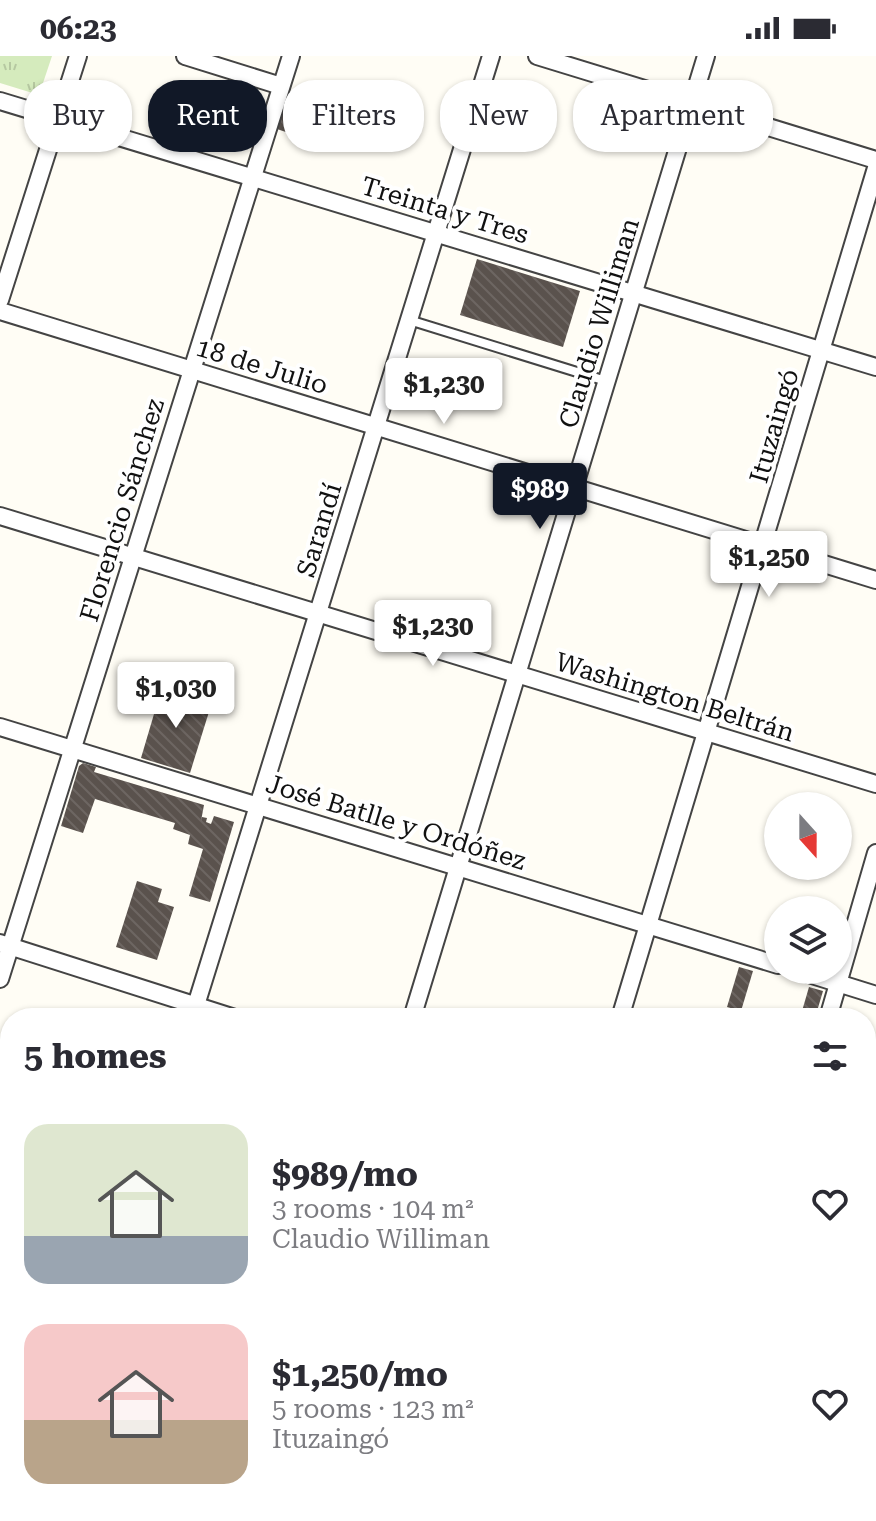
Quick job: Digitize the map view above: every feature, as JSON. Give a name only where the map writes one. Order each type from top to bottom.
[{"type":"street","points":[[70,80],[78,56]]},
{"type":"street","points":[[185,56],[281,86]]},
{"type":"street","name":"Florencio Sánchez","points":[[0,979],[5,945],[73,750],[291,56]]},
{"type":"street","name":"Sarandí","points":[[195,1008],[491,56]]},
{"type":"street","points":[[537,56],[616,80]]},
{"type":"street","name":"Claudio Williman","points":[[699,80],[706,56]]},
{"type":"street","name":"Treinta y Tres","points":[[0,101],[24,108]]},
{"type":"street","points":[[773,128],[876,160]]},
{"type":"street","name":"Treinta y Tres","points":[[132,141],[876,367]]},
{"type":"street","points":[[0,300],[47,152]]},
{"type":"street","name":"Claudio Williman","points":[[415,1008],[677,152]]},
{"type":"street","name":"Ituzaingó","points":[[623,1008],[876,168]]},
{"type":"street","name":"18 de Julio","points":[[0,311],[876,580]]},
{"type":"street","name":"Washington Beltrán","points":[[0,516],[876,784]]},
{"type":"street","name":"José Batlle y Ordóñez","points":[[0,727],[764,961]]},
{"type":"street","points":[[852,934],[876,853]]},
{"type":"street","points":[[5,945],[183,1008]]},
{"type":"street","points":[[831,1008],[837,984]]},
{"type":"street","points":[[844,984],[876,995]]},
{"type":"lane","points":[[409,320],[607,381]]},
{"type":"green space","points":[[0,56],[52,56],[44,80],[24,80],[24,90],[0,83]]},
{"type":"building","points":[[283,113],[283,131],[277,129]]},
{"type":"building","points":[[477,259],[580,291],[563,347],[460,315]]},
{"type":"building","points":[[162,687],[212,702],[190,773],[141,758]]},
{"type":"building","points":[[83,763],[96,767],[94,772],[204,805],[201,821],[202,817],[207,818],[206,822],[211,824],[214,816],[234,822],[210,902],[189,896],[203,849],[188,844],[190,835],[173,829],[175,823],[95,799],[83,833],[61,826],[79,766]]},
{"type":"building","points":[[137,881],[162,889],[158,902],[174,907],[157,960],[116,947]]},
{"type":"building","points":[[739,967],[753,971],[742,1008],[727,1007]]},
{"type":"building","points":[[809,987],[823,991],[818,1008],[803,1008]]}]
